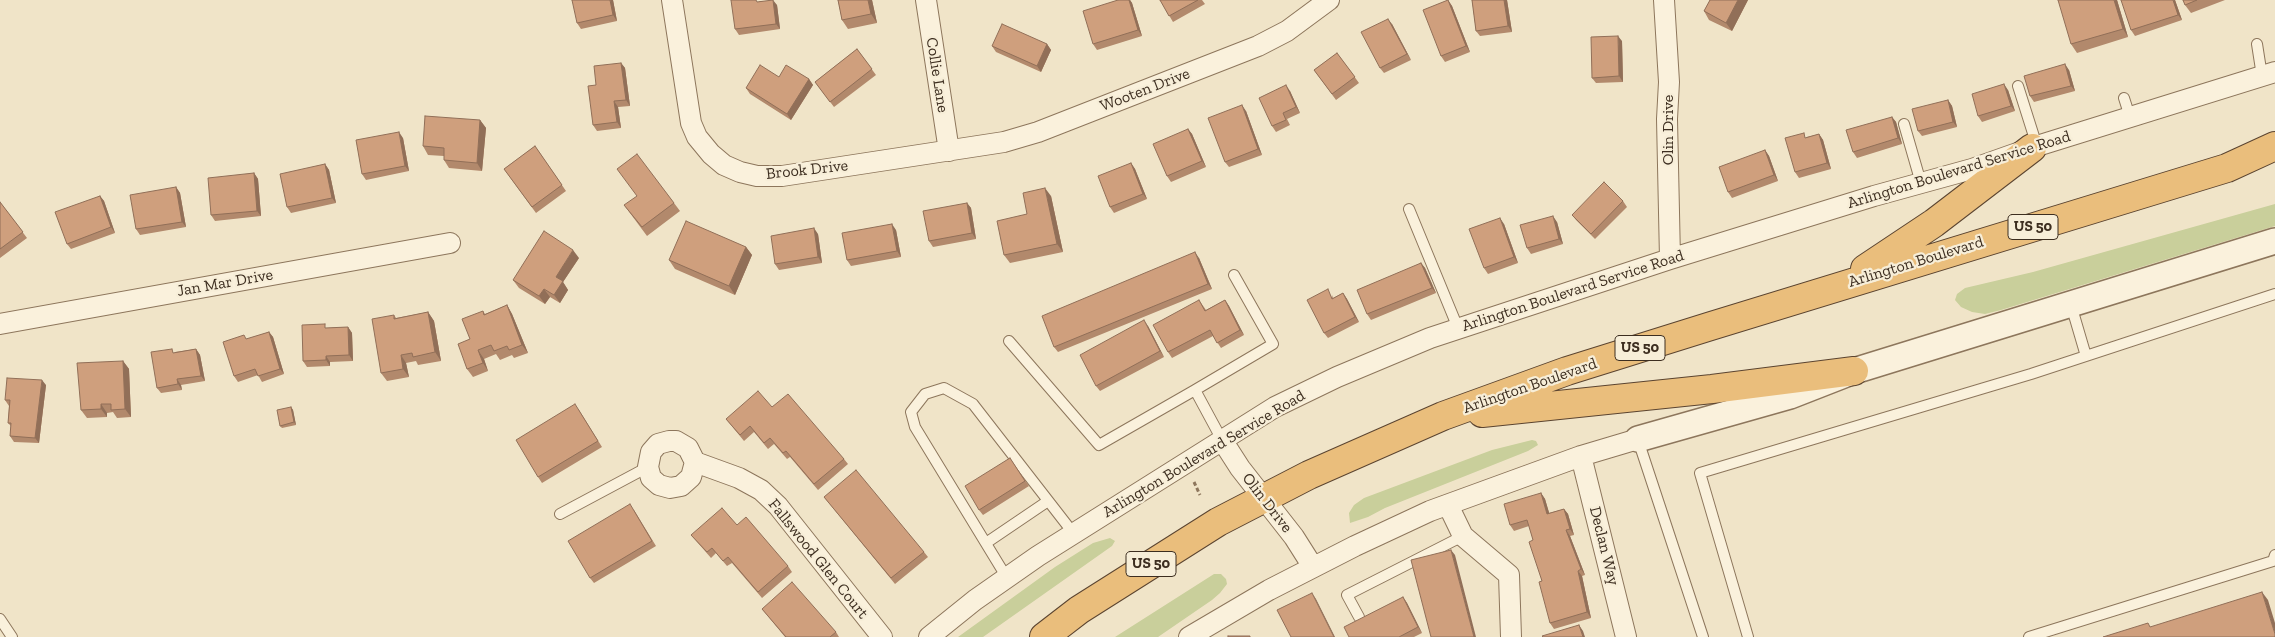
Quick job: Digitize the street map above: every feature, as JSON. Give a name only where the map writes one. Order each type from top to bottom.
[{"type":"highway","name":"Arlington Boulevard","points":[[1044,637],[1078,610],[1193,538],[1263,498],[1309,474],[1443,416],[1566,371],[2226,168],[2275,146]]},
{"type":"highway","points":[[1839,286],[1934,223],[2035,147]]},
{"type":"highway","name":"Arlington Boulevard","points":[[2226,168],[2275,162]]},
{"type":"highway","points":[[1443,416],[1712,389],[1854,371]]},
{"type":"street","name":"Brook Drive","points":[[672,0],[691,123],[697,137],[711,154],[724,165],[740,172],[757,176],[782,176],[949,151]]},
{"type":"street","name":"Collie Lane","points":[[926,0],[949,151]]},
{"type":"street","name":"Wooten Drive","points":[[949,151],[1004,142],[1038,132],[1249,50],[1287,31],[1329,0]]},
{"type":"street","name":"Olin Drive","points":[[1664,0],[1669,82],[1667,120],[1670,259]]},
{"type":"street","name":"Arlington Boulevard Service Road","points":[[929,637],[975,600],[1074,534],[1275,408],[1337,377],[1458,328],[1670,259],[1972,169],[2035,147],[2269,74]]},
{"type":"street","points":[[1189,637],[1250,600],[1397,526],[1581,456],[1790,396],[1854,371],[2275,241]]},
{"type":"street","name":"Jan Mar Drive","points":[[0,324],[450,243]]},
{"type":"street","name":"Olin Drive","points":[[1222,440],[1240,468],[1294,537],[1314,567]]},
{"type":"street","points":[[669,441],[676,441],[688,448],[695,462],[691,477],[681,486],[670,488],[659,485],[651,478],[648,468],[651,452],[658,444],[669,441]]},
{"type":"street","name":"Declan Way","points":[[1581,456],[1626,637]]},
{"type":"street","name":"Fallswood Glen Court","points":[[695,462],[739,478],[760,490],[778,506],[882,637]]},
{"type":"street","points":[[1448,505],[1463,536],[1508,575],[1511,637]]},
{"type":"lane","points":[[2257,44],[2269,74]]},
{"type":"lane","points":[[2018,86],[2035,147]]},
{"type":"lane","points":[[2124,98],[2130,117]]},
{"type":"lane","points":[[1904,124],[1920,183]]},
{"type":"lane","points":[[1409,209],[1458,328]]},
{"type":"lane","points":[[1009,341],[1099,444],[1273,344],[1234,275]]},
{"type":"lane","points":[[1748,637],[1700,473],[2086,356],[2275,294]]},
{"type":"lane","points":[[2071,304],[2086,356]]},
{"type":"lane","points":[[1007,578],[915,427],[911,412],[925,394],[944,388],[973,404],[1074,534]]},
{"type":"lane","points":[[1195,390],[1222,440]]},
{"type":"lane","points":[[1638,439],[1704,637]]},
{"type":"lane","points":[[560,514],[648,468]]},
{"type":"lane","points":[[986,543],[1048,501]]},
{"type":"lane","points":[[1359,617],[1347,595],[1463,536]]},
{"type":"lane","points":[[2029,637],[2273,561],[2275,555]]},
{"type":"lane","points":[[0,619],[12,637]]},
{"type":"path","points":[[1194,482],[1200,495]]},
{"type":"green space","points":[[2275,204],[2275,226],[2001,310],[1985,314],[1972,312],[1961,307],[1955,300],[1957,294],[1965,288],[2033,272]]},
{"type":"green space","points":[[1532,440],[1536,441],[1538,445],[1528,451],[1350,523],[1349,513],[1354,505],[1364,498],[1492,450]]},
{"type":"green space","points":[[1110,538],[1115,541],[1112,546],[983,637],[958,637],[1055,567],[1093,543]]},
{"type":"green space","points":[[1214,574],[1221,574],[1226,579],[1227,584],[1220,593],[1158,637],[1115,637]]},
{"type":"building","points":[[572,0],[610,0],[613,15],[577,23]]},
{"type":"building","points":[[731,0],[756,0],[757,2],[773,0],[776,24],[735,29]]},
{"type":"building","points":[[838,0],[868,0],[871,14],[842,20]]},
{"type":"building","points":[[1118,0],[1129,0],[1138,30],[1093,44],[1083,11]]},
{"type":"building","points":[[1160,0],[1198,0],[1169,16]]},
{"type":"building","points":[[1448,0],[1466,46],[1441,56],[1423,10]]},
{"type":"building","points":[[1472,0],[1504,0],[1508,26],[1476,31]]},
{"type":"building","points":[[1710,0],[1738,0],[1726,23],[1704,11]]},
{"type":"building","points":[[2058,0],[2114,0],[2123,29],[2071,44]]},
{"type":"building","points":[[2121,0],[2173,0],[2178,15],[2131,30]]},
{"type":"building","points":[[2183,0],[2197,0],[2185,5]]},
{"type":"building","points":[[1388,19],[1407,54],[1380,68],[1361,32]]},
{"type":"building","points":[[1002,24],[1047,44],[1037,66],[992,46]]},
{"type":"building","points":[[1618,36],[1619,76],[1592,78],[1591,37]]},
{"type":"building","points":[[857,49],[872,69],[830,102],[815,82]]},
{"type":"building","points":[[1337,53],[1355,77],[1332,94],[1314,70]]},
{"type":"building","points":[[621,63],[626,100],[614,101],[617,122],[593,125],[588,86],[596,85],[594,66]]},
{"type":"building","points":[[2065,64],[2071,86],[2030,96],[2024,76]]},
{"type":"building","points":[[760,65],[779,77],[786,65],[809,79],[787,114],[746,88]]},
{"type":"building","points":[[2004,84],[2011,106],[1978,116],[1972,94]]},
{"type":"building","points":[[1286,85],[1296,107],[1283,113],[1286,120],[1272,126],[1259,98]]},
{"type":"building","points":[[1948,100],[1953,122],[1918,131],[1912,109]]},
{"type":"building","points":[[1242,105],[1258,149],[1225,162],[1208,118]]},
{"type":"building","points":[[425,116],[480,120],[477,163],[444,160],[444,148],[423,146]]},
{"type":"building","points":[[1892,117],[1898,138],[1853,152],[1846,130]]},
{"type":"building","points":[[1188,129],[1202,161],[1167,176],[1153,144]]},
{"type":"building","points":[[399,132],[405,166],[362,174],[356,140]]},
{"type":"building","points":[[1804,133],[1805,138],[1819,134],[1827,163],[1795,172],[1785,138]]},
{"type":"building","points":[[535,146],[562,185],[532,207],[504,169]]},
{"type":"building","points":[[1765,150],[1774,175],[1728,192],[1719,167]]},
{"type":"building","points":[[637,154],[674,203],[642,227],[624,205],[637,196],[617,169]]},
{"type":"building","points":[[1131,163],[1143,194],[1110,207],[1098,176]]},
{"type":"building","points":[[325,164],[332,198],[287,207],[280,174]]},
{"type":"building","points":[[254,173],[257,211],[211,215],[208,178]]},
{"type":"building","points":[[1604,182],[1623,201],[1591,234],[1572,215]]},
{"type":"building","points":[[176,187],[182,222],[136,229],[130,195]]},
{"type":"building","points":[[1045,188],[1057,244],[1004,255],[997,221],[1027,214],[1023,193]]},
{"type":"building","points":[[100,196],[111,227],[67,244],[55,212]]},
{"type":"building","points":[[0,202],[23,232],[0,249]]},
{"type":"building","points":[[967,203],[972,233],[929,241],[923,211]]},
{"type":"building","points":[[1553,216],[1559,239],[1527,248],[1520,225]]},
{"type":"building","points":[[1500,218],[1514,257],[1484,268],[1469,229]]},
{"type":"building","points":[[686,221],[746,247],[729,286],[669,260]]},
{"type":"building","points":[[892,224],[897,251],[847,260],[842,233]]},
{"type":"building","points":[[814,228],[818,257],[775,264],[771,236]]},
{"type":"building","points":[[544,231],[573,250],[556,277],[563,281],[554,295],[544,289],[539,296],[513,280]]},
{"type":"building","points":[[1195,252],[1208,284],[1054,347],[1042,316]]},
{"type":"building","points":[[1421,263],[1432,288],[1367,314],[1357,290]]},
{"type":"building","points":[[1328,289],[1332,299],[1343,293],[1355,317],[1324,333],[1307,300]]},
{"type":"building","points":[[1199,300],[1205,311],[1225,300],[1240,330],[1217,343],[1210,330],[1168,352],[1153,325]]},
{"type":"building","points":[[507,305],[522,345],[509,350],[507,346],[494,351],[491,345],[478,350],[483,363],[467,369],[458,344],[470,339],[462,319],[483,311],[484,315]]},
{"type":"building","points":[[428,312],[435,352],[413,357],[412,353],[401,355],[403,369],[381,373],[372,319],[394,315],[394,319]]},
{"type":"building","points":[[1144,320],[1160,351],[1096,386],[1080,355]]},
{"type":"building","points":[[325,324],[325,328],[348,327],[349,355],[326,356],[326,360],[303,361],[302,325]]},
{"type":"building","points":[[269,332],[280,369],[258,376],[255,369],[234,376],[223,342],[244,335],[246,339]]},
{"type":"building","points":[[172,349],[173,353],[196,349],[201,376],[177,379],[178,384],[157,388],[151,352]]},
{"type":"building","points":[[123,361],[125,409],[111,410],[111,404],[101,404],[101,409],[81,410],[77,363]]},
{"type":"building","points":[[7,378],[42,380],[35,438],[10,436],[11,423],[8,423],[10,400],[5,400]]},
{"type":"building","points":[[758,391],[772,407],[788,394],[844,459],[814,484],[786,451],[783,453],[770,438],[764,443],[750,426],[740,435],[726,419]]},
{"type":"building","points":[[575,404],[598,441],[538,477],[516,440]]},
{"type":"building","points":[[291,407],[294,422],[280,426],[277,410]]},
{"type":"building","points":[[1010,458],[1025,481],[979,510],[965,486]]},
{"type":"building","points":[[856,470],[924,552],[891,578],[824,497]]},
{"type":"building","points":[[1541,493],[1547,514],[1564,509],[1570,529],[1566,530],[1581,569],[1578,571],[1587,612],[1550,623],[1539,582],[1542,581],[1529,542],[1533,540],[1527,520],[1510,525],[1504,504]]},
{"type":"building","points":[[630,504],[652,541],[590,578],[568,541]]},
{"type":"building","points":[[722,508],[737,525],[746,517],[788,566],[758,592],[728,557],[723,561],[712,548],[707,552],[691,535]]},
{"type":"building","points":[[1451,550],[1474,637],[1431,637],[1411,560]]},
{"type":"building","points":[[792,582],[836,632],[830,637],[786,637],[762,609]]},
{"type":"building","points":[[2262,592],[2275,637],[2103,637],[2148,623],[2150,627]]},
{"type":"building","points":[[1312,593],[1334,637],[1291,637],[1277,610]]},
{"type":"building","points":[[1403,597],[1418,627],[1399,637],[1349,637],[1344,627]]},
{"type":"building","points":[[1579,625],[1583,637],[1542,636]]},
{"type":"building","points":[[1250,636],[1250,637],[1228,637]]}]
